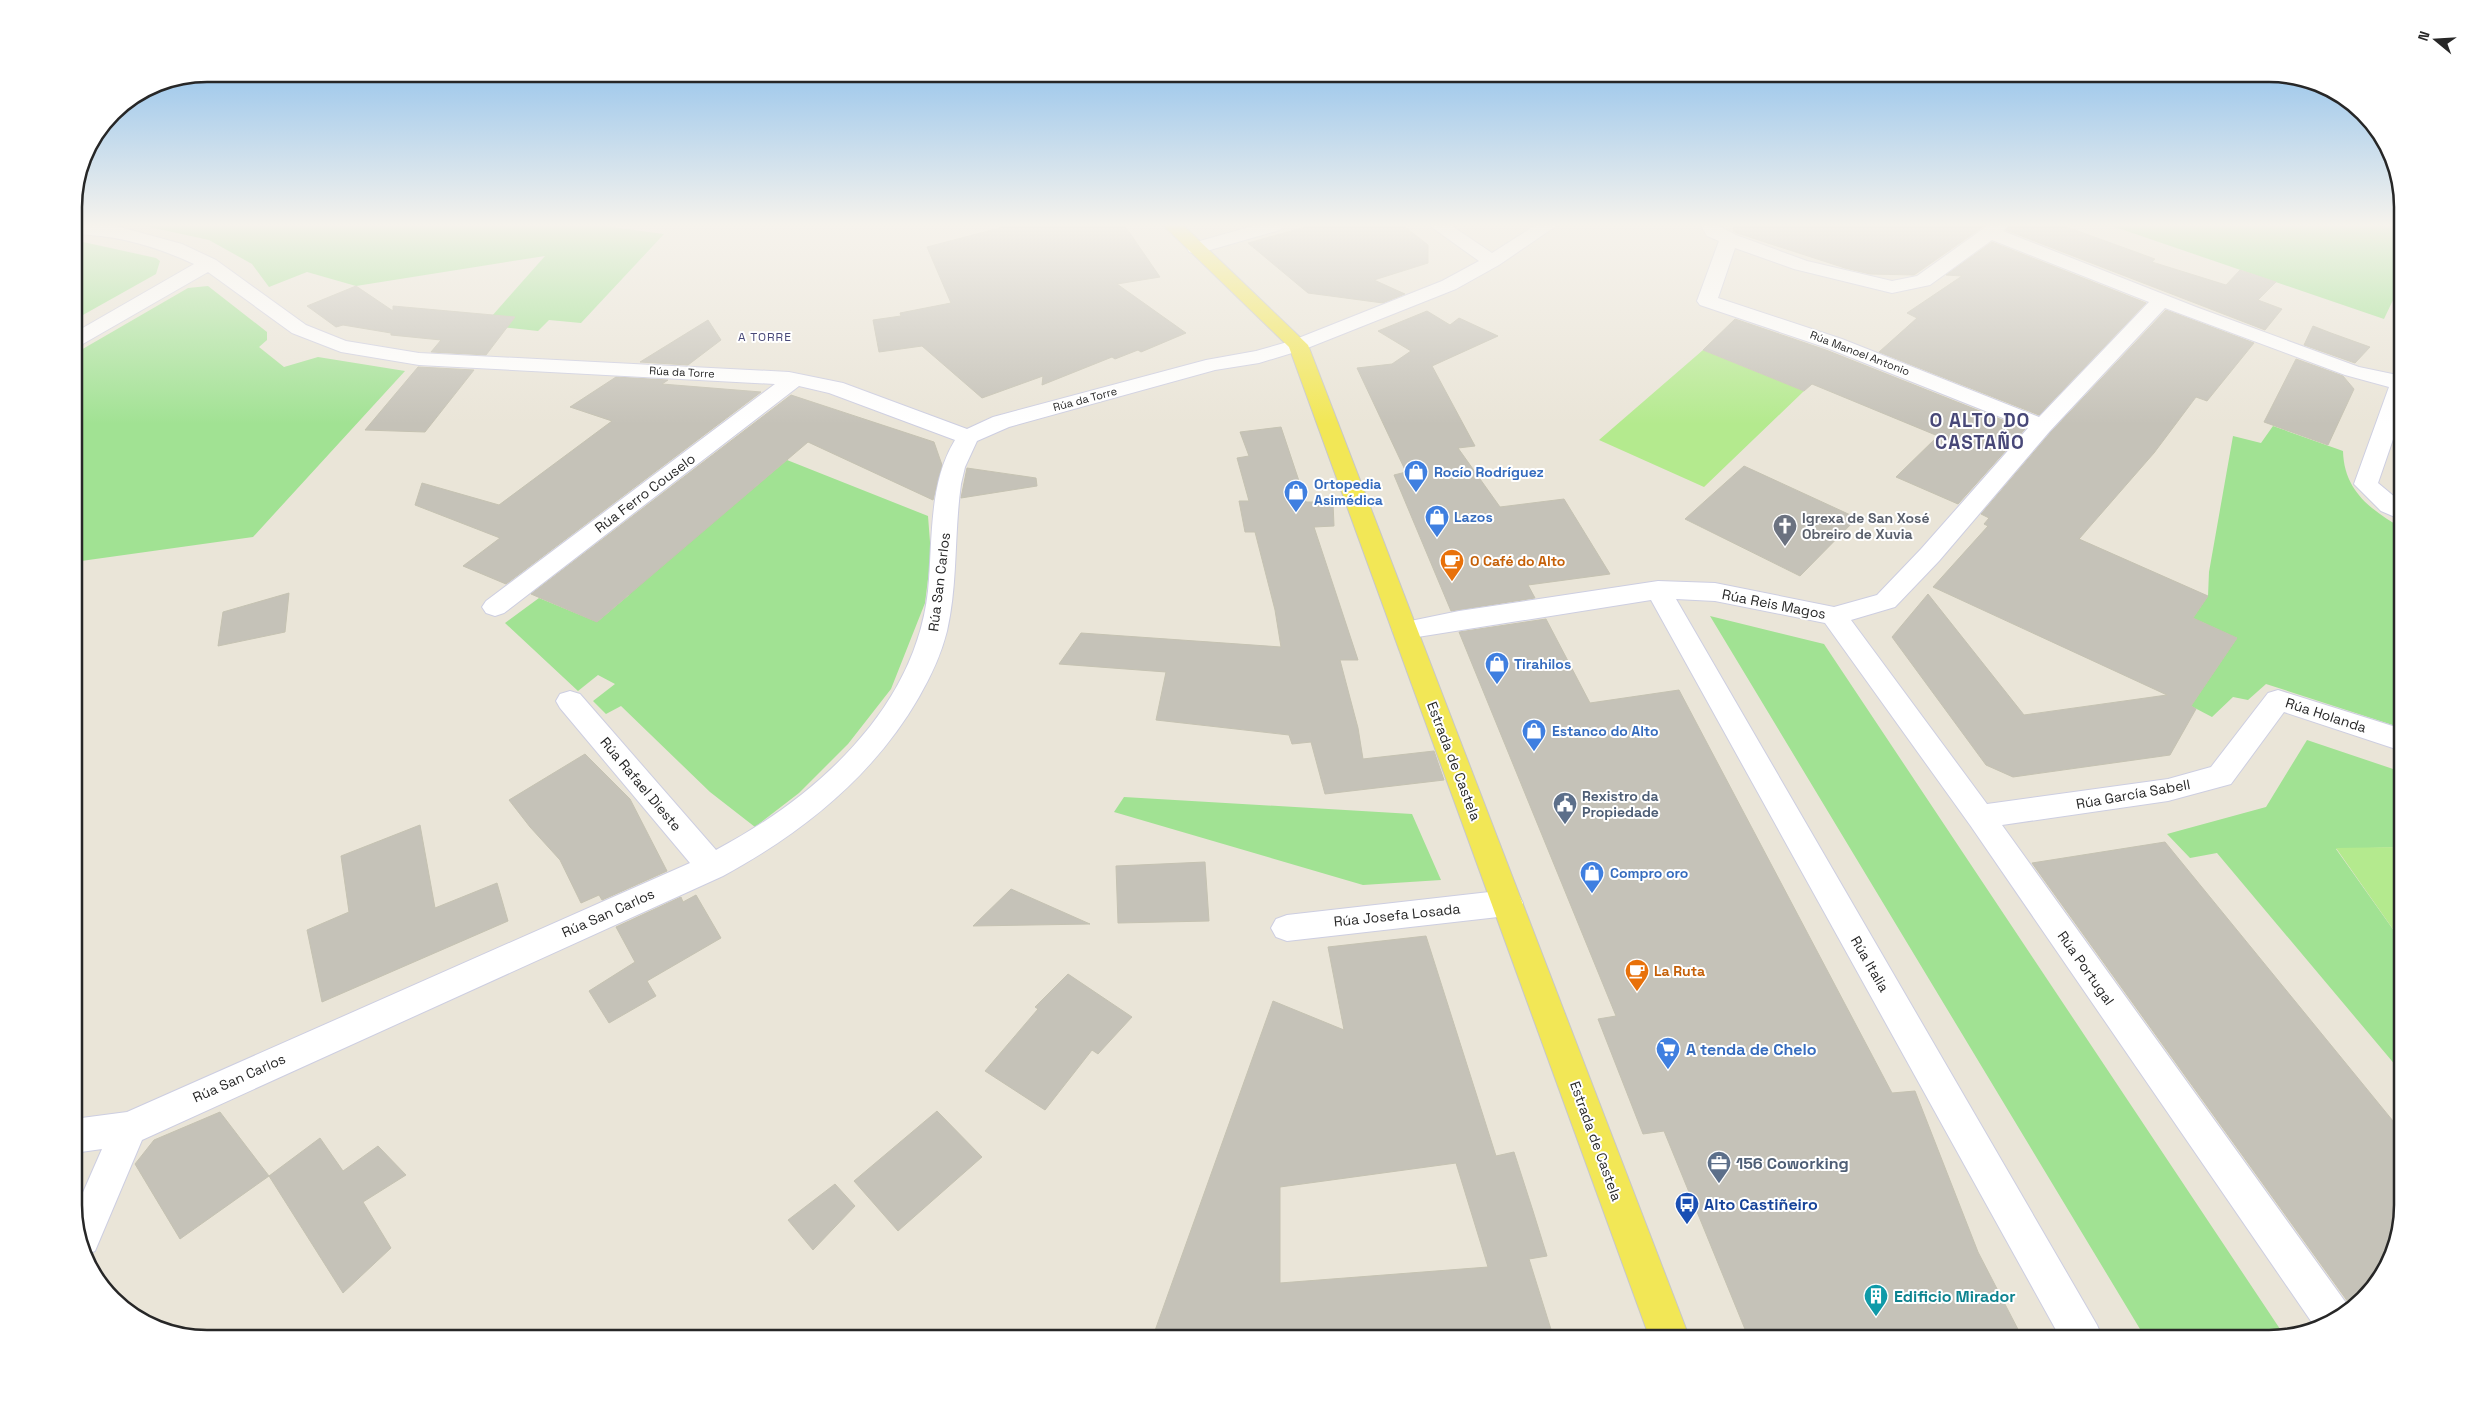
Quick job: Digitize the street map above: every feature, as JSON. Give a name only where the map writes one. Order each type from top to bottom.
[{"type":"main road","name":"Estrada de Castela","points":[[1242,292],[1298,345],[1667,1330]]},
{"type":"street","points":[[83,337],[161,292]]},
{"type":"street","name":"Rúa da Torre","points":[[248,292],[299,329],[341,346],[419,360],[771,376],[835,388],[968,437],[1001,422],[1213,364],[1259,358],[1298,345],[1434,292]]},
{"type":"street","name":"Rúa Manoel Antonio","points":[[1710,292],[1707,301],[1770,320],[1852,349],[2042,426]]},
{"type":"street","points":[[2140,292],[2352,371],[2393,381]]},
{"type":"street","name":"Rúa Reis Magos","points":[[1406,630],[1459,620],[1658,590],[1714,592],[1834,616],[1886,602],[1930,555],[2042,426],[2161,301]]},
{"type":"street","name":"Rúa Ferro Couselo","points":[[495,607],[795,380]]},
{"type":"street","points":[[2393,408],[2366,484],[2393,507]]},
{"type":"street","name":"Rúa San Carlos","points":[[83,1135],[129,1128],[712,868],[764,838],[801,812],[860,755],[904,698],[928,652],[935,628],[942,584],[950,488],[956,457],[968,437]]},
{"type":"street","name":"Rúa Italia","points":[[1658,590],[2078,1330]]},
{"type":"street","name":"Rúa Portugal","points":[[1834,616],[1980,817],[2330,1315]]},
{"type":"street","name":"Rúa García Sabell","points":[[1980,817],[2168,790],[2221,776],[2278,700]]},
{"type":"street","name":"Rúa Holanda","points":[[2278,700],[2394,737]]},
{"type":"street","name":"Rúa Rafael Dieste","points":[[570,701],[712,868]]},
{"type":"street","name":"Rúa Josefa Losada","points":[[1287,928],[1507,903]]},
{"type":"street","points":[[85,1231],[129,1128]]},
{"type":"green space","points":[[83,292],[124,292],[83,315]]},
{"type":"green space","points":[[181,292],[216,292],[267,332],[267,340],[259,347],[284,367],[318,357],[405,371],[253,537],[83,561],[83,349]]},
{"type":"green space","points":[[513,292],[610,292],[581,323],[549,320],[538,331],[484,325]]},
{"type":"green space","points":[[2305,292],[2393,292],[2393,300],[2384,319]]},
{"type":"green space","points":[[1703,350],[1804,391],[1704,487],[1599,440]]},
{"type":"green space","points":[[2273,426],[2343,451],[2348,477],[2361,498],[2393,522],[2394,725],[2266,684],[2248,700],[2233,697],[2212,717],[2191,706],[2237,638],[2193,618],[2208,596],[2209,572],[2233,436],[2261,443]]},
{"type":"green space","points":[[787,460],[928,516],[931,555],[925,603],[891,689],[848,744],[799,793],[755,827],[710,792],[621,706],[606,714],[593,701],[615,684],[598,675],[578,691],[505,623],[539,598],[597,622],[629,595],[572,571],[660,567]]},
{"type":"green space","points":[[1710,616],[1824,644],[2280,1329],[2141,1330]]},
{"type":"green space","points":[[2307,740],[2394,769],[2394,847],[2336,849],[2394,930],[2394,1063],[2217,853],[2190,858],[2167,834],[2266,807]]},
{"type":"green space","points":[[1124,797],[1412,814],[1441,880],[1363,885],[1114,812]]},
{"type":"green space","points":[[2394,847],[2394,930],[2336,848]]},
{"type":"building","points":[[341,292],[365,292],[393,311],[393,306],[515,317],[486,355],[431,352],[441,340],[391,335],[391,333],[343,325],[336,327],[307,306]]},
{"type":"building","points":[[946,292],[1128,292],[1186,333],[1141,352],[1138,350],[1115,359],[1112,357],[1042,385],[1043,376],[982,398],[922,346],[879,352],[873,320],[901,316],[900,313],[951,303]]},
{"type":"building","points":[[1307,292],[1400,292],[1405,294],[1383,303]]},
{"type":"building","points":[[1938,292],[2118,292],[2146,303],[2039,415],[1879,352],[1917,318],[1907,313]]},
{"type":"building","points":[[2166,292],[2266,292],[2258,300],[2282,309],[2265,330]]},
{"type":"building","points":[[2166,310],[2254,343],[2207,401],[2196,397],[2154,453],[2079,539],[2208,596],[2193,618],[2237,638],[2191,706],[2196,709],[2170,755],[2013,777],[1986,765],[1892,637],[1928,594],[2024,715],[2167,695],[1933,587],[1988,526],[1984,524],[1989,518],[1981,514],[2051,432]]},
{"type":"building","points":[[1427,311],[1450,325],[1459,318],[1498,336],[1432,366],[1475,446],[1458,448],[1500,507],[1564,499],[1610,574],[1528,585],[1535,598],[1451,611],[1394,475],[1406,472],[1357,368],[1392,364],[1411,351],[1378,331]]},
{"type":"building","points":[[1735,319],[1826,350],[2025,429],[1958,504],[1896,477],[1938,436],[1812,384],[1804,391],[1703,350]]},
{"type":"building","points":[[708,320],[721,340],[688,365],[640,362]]},
{"type":"building","points":[[2313,326],[2370,347],[2355,363],[2304,345]]},
{"type":"building","points":[[2296,359],[2343,376],[2354,389],[2328,445],[2264,422]]},
{"type":"building","points":[[418,367],[474,370],[425,432],[365,430]]},
{"type":"building","points":[[616,377],[668,380],[662,384],[761,392],[506,584],[463,566],[500,538],[415,505],[422,483],[499,505],[612,421],[570,407]]},
{"type":"building","points":[[791,395],[934,442],[942,465],[933,500],[808,442],[597,622],[531,594]]},
{"type":"building","points":[[1281,427],[1306,502],[1333,502],[1334,526],[1314,527],[1358,660],[1340,660],[1358,728],[1363,759],[1434,751],[1444,780],[1325,794],[1311,742],[1292,744],[1289,735],[1156,720],[1166,672],[1059,664],[1081,633],[1281,647],[1275,610],[1255,532],[1245,532],[1239,501],[1249,501],[1237,458],[1249,456],[1240,432]]},
{"type":"building","name":"Igrexa de San Xosé Obreiro de Xuvia","points":[[1744,466],[1857,518],[1800,576],[1685,519]]},
{"type":"building","points":[[967,468],[1036,478],[1037,486],[961,498]]},
{"type":"building","points":[[289,593],[285,632],[218,646],[223,612]]},
{"type":"building","points":[[1546,619],[1590,703],[1679,690],[1892,1093],[1915,1091],[1978,1252],[2018,1330],[1745,1330],[1664,1131],[1643,1134],[1598,1019],[1616,1016],[1459,632]]},
{"type":"building","points":[[585,754],[630,799],[667,871],[602,900],[599,895],[581,903],[560,860],[509,800]]},
{"type":"building","points":[[420,825],[435,908],[497,883],[508,921],[322,1002],[307,930],[349,912],[341,856]]},
{"type":"building","points":[[2165,842],[2394,1122],[2394,1206],[2389,1238],[2377,1268],[2368,1282],[2348,1302],[2032,863]]},
{"type":"building","points":[[1205,862],[1209,921],[1118,923],[1116,866]]},
{"type":"building","points":[[1011,889],[1090,924],[973,926]]},
{"type":"building","points":[[696,895],[721,938],[647,981],[656,996],[609,1023],[589,991],[635,962],[616,927],[681,897],[683,902]]},
{"type":"building","points":[[1426,936],[1496,1156],[1514,1152],[1533,1211],[1547,1256],[1529,1259],[1551,1330],[1155,1330],[1273,1001],[1344,1030],[1328,947]],"holes":[[[1456,1163],[1488,1267],[1280,1283],[1280,1187]]]},
{"type":"building","points":[[1068,974],[1132,1017],[1098,1054],[1092,1050],[1045,1110],[985,1071],[1038,1009],[1035,1007]]},
{"type":"building","points":[[937,1111],[982,1157],[898,1231],[854,1181]]},
{"type":"building","points":[[220,1112],[269,1176],[180,1239],[135,1164],[154,1140]]},
{"type":"building","points":[[320,1138],[343,1171],[378,1146],[406,1175],[363,1202],[391,1248],[343,1293],[269,1176]]},
{"type":"building","points":[[835,1184],[855,1206],[813,1250],[788,1220]]},
{"type":"place","name":"Rocío Rodríguez","points":[[1416,493]]},
{"type":"place","name":"Ortopedia Asimédica","points":[[1296,513]]},
{"type":"place","name":"Lazos","points":[[1437,538]]},
{"type":"place","name":"Igrexa de San Xosé Obreiro de Xuvia","points":[[1785,547]]},
{"type":"place","name":"O Café do Alto","points":[[1452,582]]},
{"type":"place","name":"Tirahilos","points":[[1497,685]]},
{"type":"place","name":"Estanco do Alto","points":[[1534,752]]},
{"type":"place","name":"Rexistro da Propiedade","points":[[1565,825]]},
{"type":"place","name":"Compro oro","points":[[1592,894]]},
{"type":"place","name":"La Ruta","points":[[1637,992]]},
{"type":"place","name":"A tenda de Chelo","points":[[1668,1070]]},
{"type":"place","name":"156 Coworking","points":[[1719,1184]]},
{"type":"place","name":"Alto Castiñeiro","points":[[1687,1225]]},
{"type":"place","name":"Edificio Mirador","points":[[1876,1317]]},
{"type":"district","name":"A TORRE","points":[[765,337]]},
{"type":"district","name":"O ALTO DO CASTAÑO","points":[[1980,431]]}]
